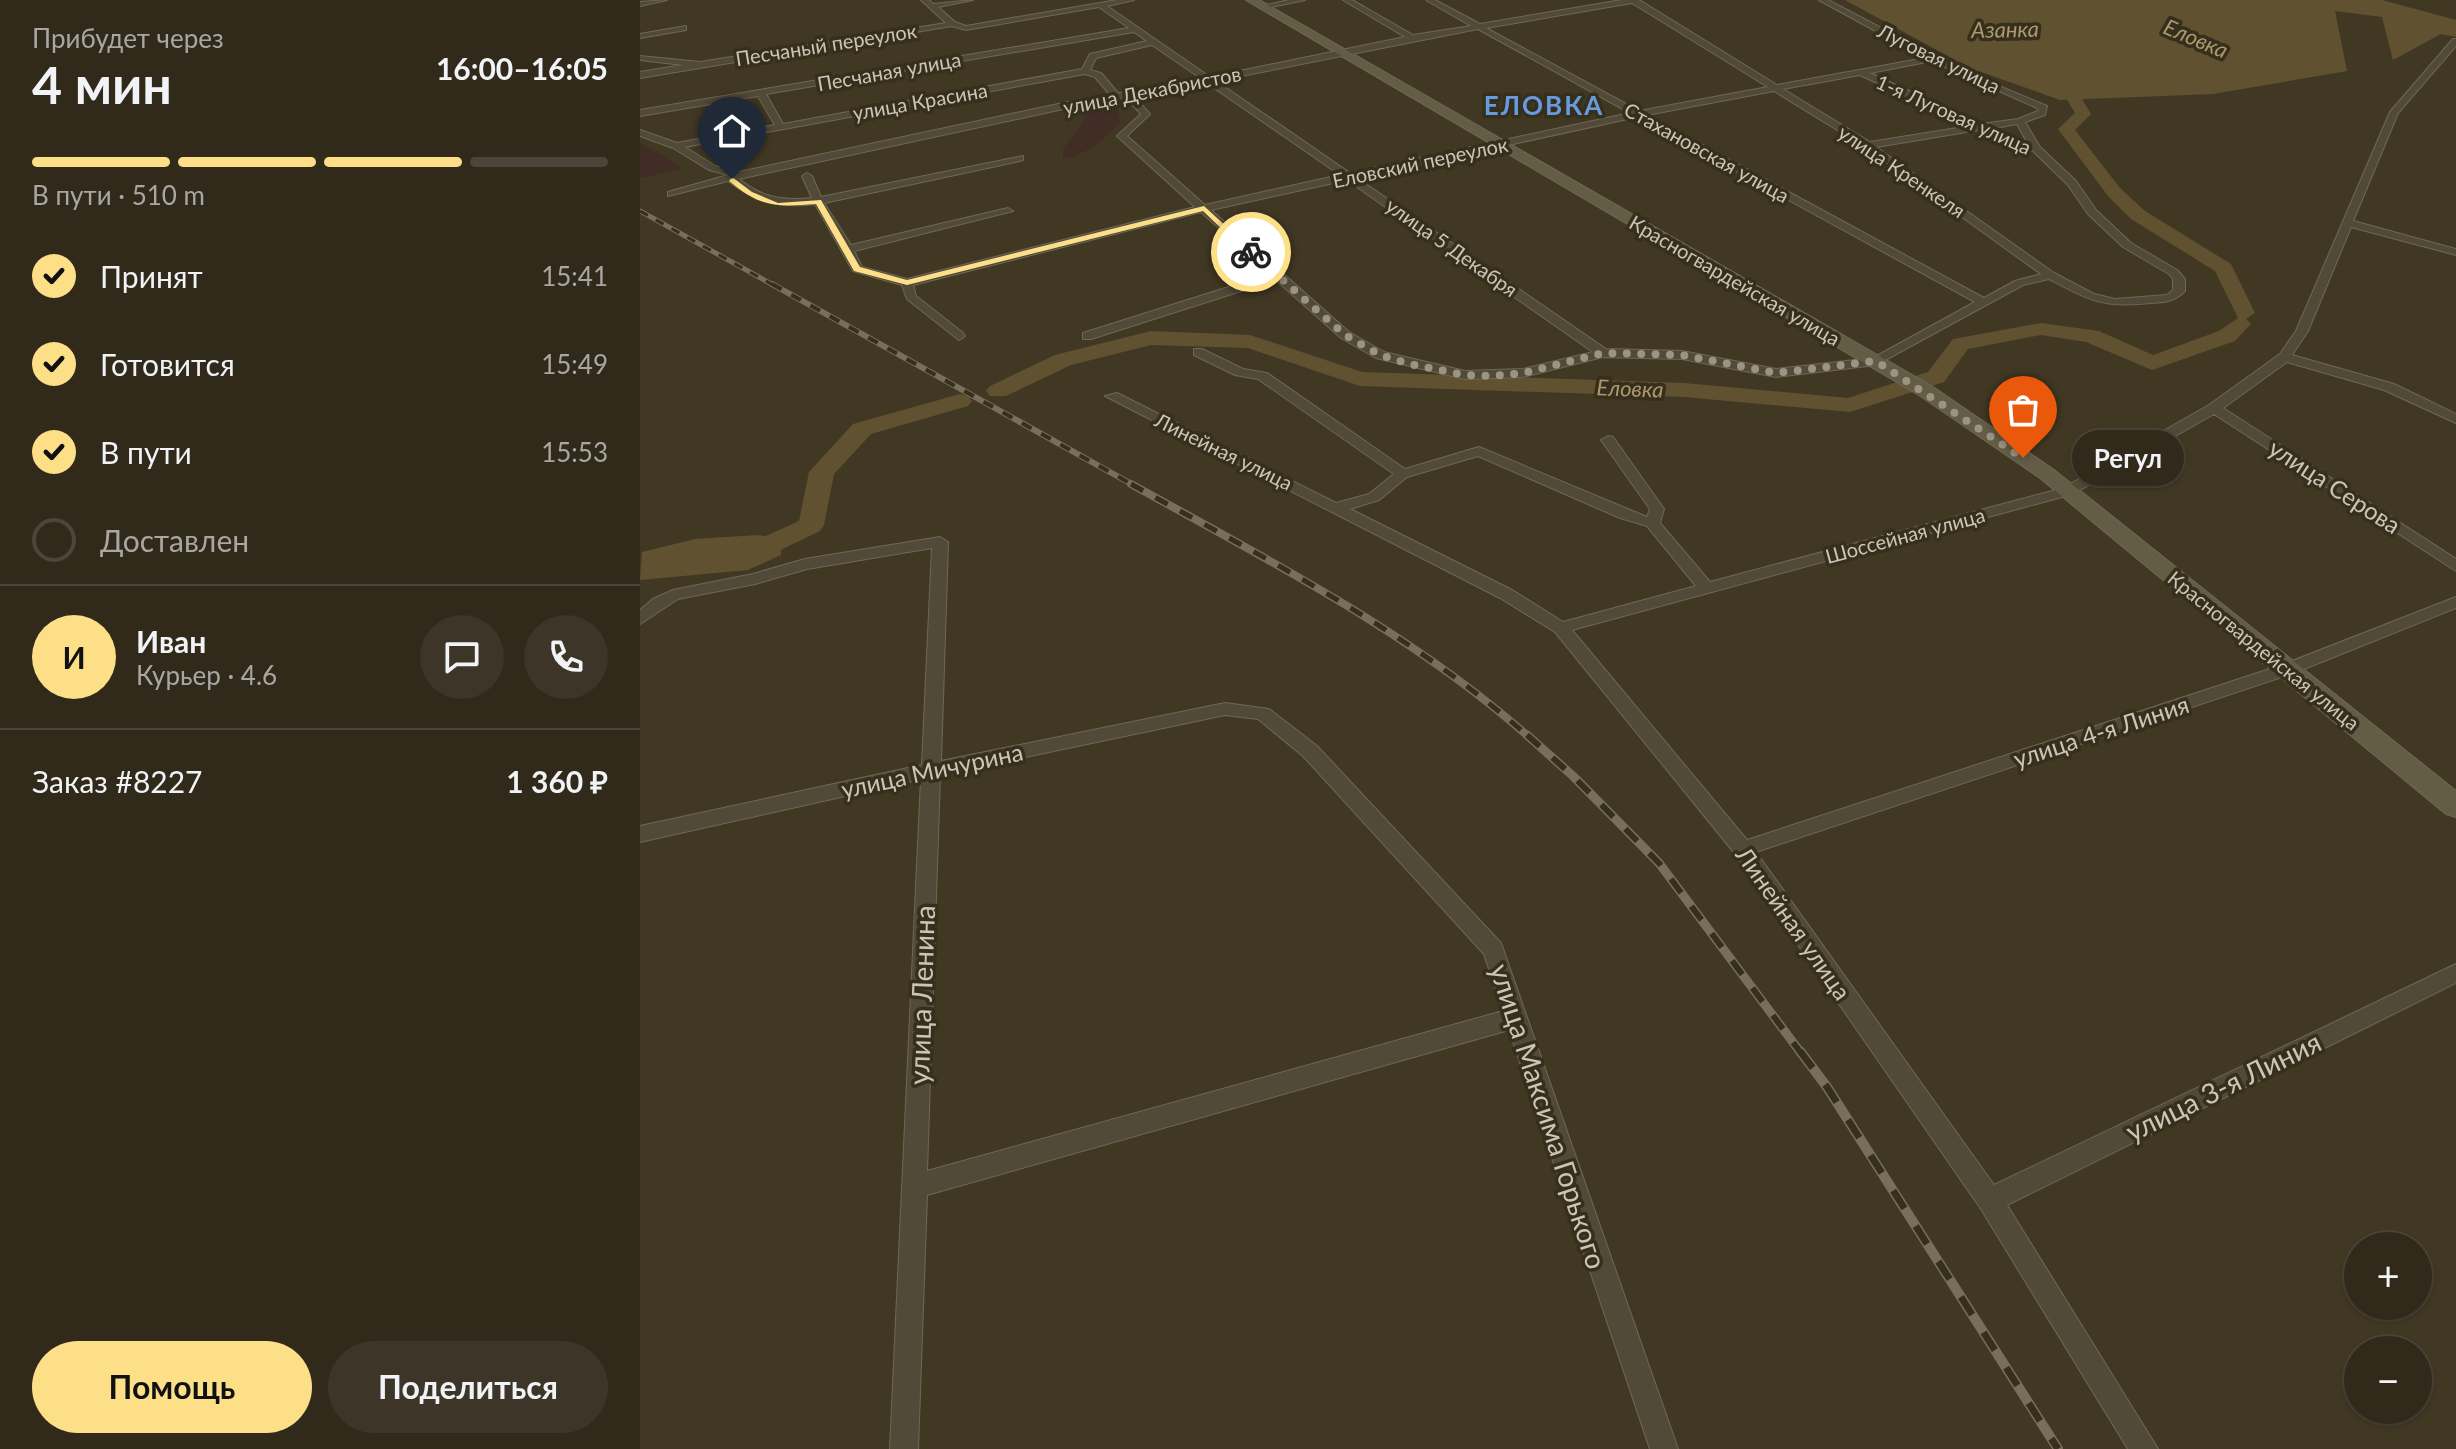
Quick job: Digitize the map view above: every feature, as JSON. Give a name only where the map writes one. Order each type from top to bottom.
[{"type":"main road","name":"Красногвардейская улица","points":[[1257,3],[1926,391],[2068,491],[2456,806]]},
{"type":"street","points":[[640,4],[663,0]]},
{"type":"street","points":[[929,3],[969,0]]},
{"type":"street","points":[[929,3],[952,24],[966,28],[1130,0]]},
{"type":"street","points":[[1257,3],[1301,0]]},
{"type":"street","points":[[1347,0],[1412,38]]},
{"type":"street","name":"Стахановская улица","points":[[1430,0],[1985,303]]},
{"type":"street","name":"улица Декабристов","points":[[672,194],[739,175],[1077,103],[1129,96],[1412,38],[1634,0]]},
{"type":"street","name":"улица Кренкеля","points":[[1634,0],[1868,145],[2050,275],[2090,296],[2115,303],[2170,298],[2179,291]]},
{"type":"street","name":"Луговая улица","points":[[1823,0],[1962,74],[2044,108],[2042,113],[2020,121],[2036,149]]},
{"type":"street","name":"улица 5 Декабря","points":[[1102,6],[1352,176],[1603,353]]},
{"type":"street","points":[[1541,6],[1552,13]]},
{"type":"street","name":"Песчаный переулок","points":[[700,64],[952,24]]},
{"type":"street","points":[[640,36],[683,28]]},
{"type":"street","name":"Песчаная улица","points":[[640,113],[1137,29]]},
{"type":"street","name":"улица Красина","points":[[676,146],[1085,71],[1093,56],[1153,42]]},
{"type":"street","name":"Шоссейная улица","points":[[1561,628],[2068,491],[2214,408],[2285,357],[2302,331],[2394,112],[2455,42]]},
{"type":"street","points":[[640,58],[700,64]]},
{"type":"street","name":"Еловский переулок","points":[[907,283],[1204,208],[1636,114],[1936,58]]},
{"type":"street","points":[[640,75],[700,64]]},
{"type":"street","points":[[1085,71],[1098,75],[1115,95],[1129,96],[1146,114],[1144,119],[1126,127],[1122,136],[1276,276],[1345,335],[1380,355],[1409,364],[1465,375],[1493,376],[1523,373],[1603,353],[1682,355],[1776,373],[1876,361],[2019,283],[2050,275]]},
{"type":"street","name":"1-я Луговая улица","points":[[1859,71],[2011,142],[2036,149],[2072,183],[2092,212],[2127,245],[2173,272],[2179,279],[2179,291]]},
{"type":"street","points":[[1040,79],[1049,88]]},
{"type":"street","points":[[761,93],[780,126]]},
{"type":"street","points":[[1058,96],[1077,103]]},
{"type":"street","points":[[1868,145],[2020,121]]},
{"type":"street","points":[[640,133],[676,146],[712,168],[739,175]]},
{"type":"street","points":[[739,175],[732,179],[749,194],[777,205],[818,201],[1020,158]]},
{"type":"street","points":[[807,176],[857,269],[907,283],[911,297],[959,336]]},
{"type":"street","points":[[848,249],[1008,211]]},
{"type":"street","points":[[2347,223],[2456,252]]},
{"type":"street","points":[[1087,336],[1276,276]]},
{"type":"street","points":[[1198,352],[1240,372],[1262,376],[1392,464],[1402,474]]},
{"type":"street","points":[[2285,357],[2389,387],[2456,419]]},
{"type":"street","name":"Линейная улица","points":[[1112,396],[1506,594],[1561,628],[1743,849],[1990,1200],[2144,1449]]},
{"type":"street","name":"улица Серова","points":[[2214,408],[2456,566]]},
{"type":"street","points":[[1608,440],[1657,509],[1652,523]]},
{"type":"street","points":[[1336,507],[1357,504],[1374,497],[1402,474],[1479,451],[1625,515],[1652,523],[1707,589]]},
{"type":"street","name":"улица Ленина","points":[[640,619],[673,595],[755,579],[805,564],[940,542],[904,1449]]},
{"type":"street","name":"улица 4-я Линия","points":[[1743,849],[2288,669],[2456,602]]},
{"type":"street","name":"улица Мичурина","points":[[640,834],[1225,709]]},
{"type":"street","name":"улица Максима Горького","points":[[1225,709],[1263,713],[1310,751],[1493,949],[1664,1449]]},
{"type":"street","name":"улица 3-я Линия","points":[[1990,1200],[2456,973]]},
{"type":"street","points":[[913,1187],[1515,1018]]},
{"type":"shaded area","points":[[1118,106],[1120,123],[1087,150],[1063,159],[1063,149],[1093,108]]},
{"type":"shaded area","points":[[640,142],[683,168],[644,178],[640,176]]},
{"type":"water","name":"Азанка","points":[[1845,0],[2382,0],[2456,20],[2456,37],[2441,34],[2393,60],[2382,17],[2335,11],[2347,71],[2213,94],[2060,100],[1970,68]]},
{"type":"water","points":[[758,535],[780,539],[781,555],[748,570],[640,580],[642,552],[695,539]]},
{"type":"waterway","name":"Еловка","points":[[2103,78],[2080,84],[2071,93],[2083,114],[2066,129],[2114,192],[2138,215],[2224,268],[2244,313]]},
{"type":"waterway","name":"Еловка","points":[[998,391],[1063,360],[1151,338],[1250,342],[1360,379],[1684,390],[1850,405],[1936,377],[1961,344],[2041,329],[2091,336],[2152,363],[2227,336],[2240,324]]},
{"type":"waterway","name":"Еловка","points":[[743,557],[811,525],[822,472],[862,429],[960,401]]},
{"type":"railway","points":[[640,211],[775,286]]},
{"type":"railway","points":[[772,284],[1135,486]]},
{"type":"railway","points":[[1131,484],[1388,631],[1484,699],[1529,737]]},
{"type":"railway","points":[[1527,735],[1573,776],[1659,863],[1801,1053]]},
{"type":"railway","points":[[1800,1051],[1827,1087],[2058,1449]]},
{"type":"way so far","points":[[1251,252],[1345,335],[1380,355],[1409,364],[1465,375],[1493,376],[1523,373],[1603,353],[1682,355],[1776,373],[1876,361],[1905,377],[2023,458]]},
{"type":"place","name":"Регул","points":[[2023,458]]},
{"type":"district","name":"ЕЛОВКА","points":[[1544,105]]},
{"type":"route","points":[[732,179],[749,194],[777,205],[818,201],[857,269],[907,283],[1204,208],[1251,252]]}]
